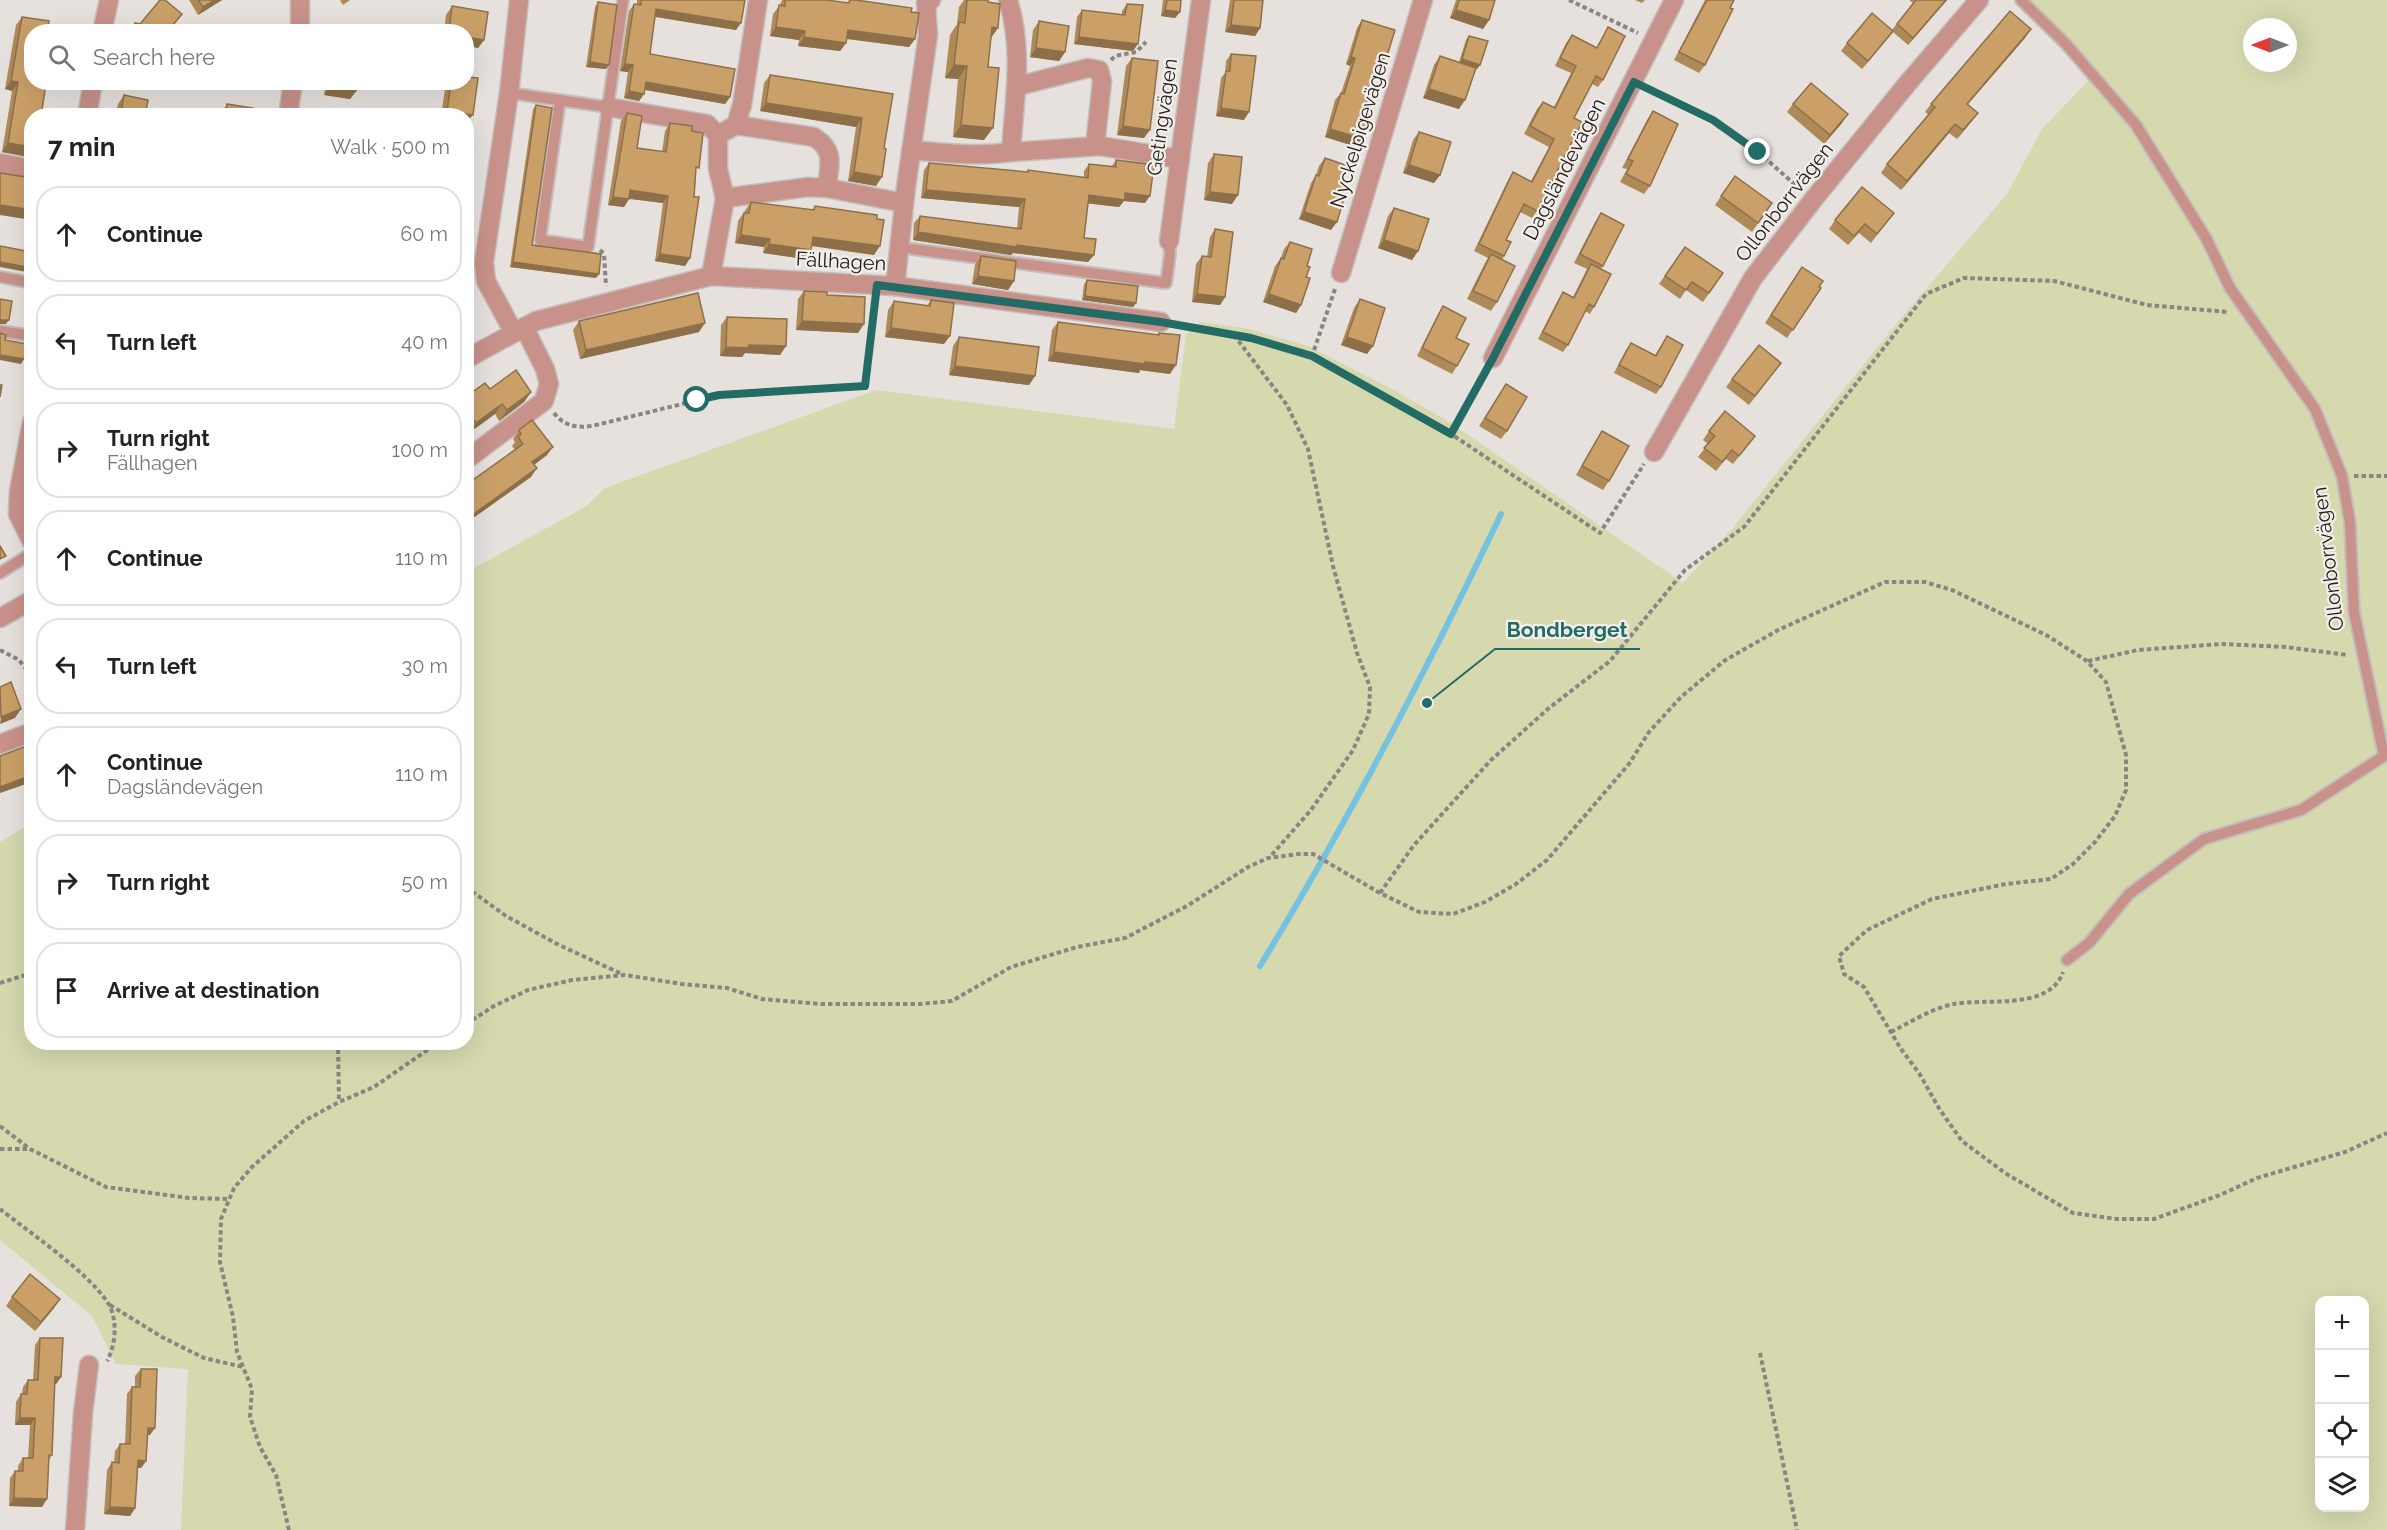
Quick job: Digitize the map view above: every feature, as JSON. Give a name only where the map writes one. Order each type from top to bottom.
[{"type":"street","points":[[104,24],[109,0]]},
{"type":"street","points":[[300,0],[300,24]]},
{"type":"street","points":[[474,454],[544,401],[549,384],[545,369],[486,281],[484,262],[509,93],[519,0]]},
{"type":"street","points":[[736,125],[742,105],[758,0]]},
{"type":"street","points":[[1008,0],[1016,52],[1018,86],[1011,152]]},
{"type":"street","name":"Getingvägen","points":[[1169,241],[1201,0]]},
{"type":"street","name":"Nyckelpigevägen","points":[[1341,273],[1423,0]]},
{"type":"street","name":"Dagsländevägen","points":[[1493,358],[1674,0]]},
{"type":"street","name":"Ollonborrvägen","points":[[1654,452],[1753,278],[1812,200],[1979,0]]},
{"type":"street","points":[[886,285],[904,202],[928,35],[927,1]]},
{"type":"street","points":[[1018,86],[1088,68],[1099,70],[1102,81],[1095,146]]},
{"type":"street","points":[[88,108],[92,90]]},
{"type":"street","points":[[289,108],[292,90]]},
{"type":"street","points":[[608,107],[707,124],[718,135],[718,169],[725,198],[711,276]]},
{"type":"street","points":[[718,135],[736,125],[814,137],[823,143],[828,151],[830,162],[826,188]]},
{"type":"street","points":[[911,150],[987,156],[1095,146],[1180,159]]},
{"type":"street","points":[[0,163],[24,168]]},
{"type":"street","points":[[725,198],[808,187],[904,202]]},
{"type":"street","name":"Fällhagen","points":[[474,355],[536,321],[711,276],[886,285],[1161,322]]},
{"type":"street","points":[[24,464],[18,514],[24,524]]},
{"type":"street","points":[[0,618],[24,604]]},
{"type":"street","points":[[0,744],[24,735]]},
{"type":"street","points":[[75,1530],[83,1413],[89,1365]]},
{"type":"lane","points":[[560,100],[540,240],[588,247],[623,0]]},
{"type":"lane","name":"Ollonborrvägen","points":[[2021,0],[2066,44],[2136,125],[2206,238],[2230,288],[2315,409],[2342,476],[2350,523],[2354,612],[2384,756],[2301,810],[2204,840],[2129,894],[2089,943],[2067,960]]},
{"type":"lane","points":[[509,93],[608,107]]},
{"type":"lane","points":[[912,249],[1166,283],[1170,254],[1169,241]]},
{"type":"lane","points":[[0,277],[24,282]]},
{"type":"lane","points":[[0,331],[24,335]]},
{"type":"lane","points":[[0,573],[24,558]]},
{"type":"path","points":[[1569,0],[1654,41]]},
{"type":"path","points":[[1099,70],[1115,56],[1136,52],[1146,42]]},
{"type":"path","points":[[1634,82],[1713,120],[1758,152],[1812,200]]},
{"type":"path","points":[[588,247],[599,249],[604,254],[608,303]]},
{"type":"path","points":[[1312,356],[1341,273]]},
{"type":"path","points":[[1380,893],[1414,845],[1491,760],[1549,708],[1610,661],[1685,570],[1744,527],[1926,294],[1964,278],[2054,281],[2147,305],[2247,314]]},
{"type":"path","points":[[544,401],[558,419],[579,428],[719,395],[865,386],[886,285]]},
{"type":"path","points":[[1161,322],[1234,335],[1312,356],[1451,434],[1600,533],[1638,470],[1654,452]]},
{"type":"path","points":[[1234,335],[1287,405],[1308,449],[1333,566],[1357,653],[1370,687],[1370,714],[1353,750],[1311,810],[1268,858]]},
{"type":"path","points":[[1451,434],[1493,358]]},
{"type":"path","points":[[2342,476],[2387,476]]},
{"type":"path","points":[[474,1019],[494,1006],[528,990],[572,980],[625,975],[727,988],[762,999],[821,1004],[920,1004],[952,1001],[1011,968],[1077,947],[1125,938],[1187,906],[1248,867],[1268,858],[1299,854],[1313,855],[1419,912],[1453,914],[1485,902],[1516,884],[1547,860],[1629,764],[1648,732],[1681,697],[1716,669],[1778,630],[1885,582],[1925,582],[1952,590],[2046,635],[2087,661],[2106,682],[2126,755],[2126,790],[2115,816],[2095,842],[2073,864],[2051,879],[2006,884],[1932,899],[1867,930],[1839,956],[1844,974],[1864,987],[1891,1032],[1920,1073],[1940,1110],[1962,1141],[2005,1173],[2073,1213],[2117,1219],[2154,1219],[2220,1195],[2257,1178],[2345,1152],[2387,1133]]},
{"type":"path","points":[[2087,661],[2138,650],[2222,644],[2284,647],[2364,657]]},
{"type":"path","points":[[0,650],[19,660],[24,666]]},
{"type":"path","points":[[474,893],[506,916],[559,945],[625,975]]},
{"type":"path","points":[[1891,1032],[1925,1014],[1954,1004],[2009,1002],[2044,993],[2060,979],[2067,960]]},
{"type":"path","points":[[0,983],[24,976]]},
{"type":"path","points":[[338,1050],[339,1102]]},
{"type":"path","points":[[289,1530],[276,1475],[260,1447],[250,1417],[252,1389],[237,1352],[233,1317],[220,1262],[221,1219],[234,1188],[277,1143],[304,1121],[339,1102],[374,1088],[428,1050]]},
{"type":"path","points":[[0,1126],[30,1149],[106,1187],[189,1198],[230,1199]]},
{"type":"path","points":[[0,1149],[30,1149]]},
{"type":"path","points":[[0,1209],[87,1280],[109,1304],[162,1337],[204,1358],[243,1367]]},
{"type":"path","points":[[89,1365],[108,1360],[113,1347],[115,1326],[109,1304]]},
{"type":"path","points":[[1760,1353],[1797,1530]]},
{"type":"green space","points":[[2017,0],[2387,0],[2387,1530],[181,1530],[188,1369],[116,1364],[92,1316],[0,1240],[0,842],[24,827],[24,1050],[474,1050],[474,568],[585,507],[605,488],[876,390],[1174,429],[1186,335],[1200,322],[1245,328],[1308,346],[1390,388],[1448,421],[1683,583],[1732,529],[1892,329],[2007,194],[2042,129],[2092,77]]},
{"type":"building","points":[[160,0],[165,0],[182,14],[174,24],[140,24]]},
{"type":"building","points":[[198,0],[215,0],[203,7]]},
{"type":"building","points":[[641,0],[745,0],[741,23],[656,9],[650,54],[735,69],[730,97],[646,82],[644,94],[629,91],[633,65],[625,64],[634,4],[641,5]]},
{"type":"building","points":[[785,0],[826,0],[849,3],[850,0],[856,0],[912,8],[911,12],[919,13],[915,39],[848,30],[846,43],[804,37],[805,31],[776,27],[779,5],[785,6]]},
{"type":"building","points":[[967,0],[988,0],[988,2],[1000,4],[998,28],[992,27],[988,67],[999,68],[993,128],[961,125],[967,66],[954,65],[959,22],[965,23]]},
{"type":"building","points":[[1167,0],[1181,0],[1180,12],[1165,10]]},
{"type":"building","points":[[1234,0],[1263,0],[1260,28],[1231,25]]},
{"type":"building","points":[[1459,0],[1495,0],[1489,20],[1456,10]]},
{"type":"building","points":[[1707,0],[1734,0],[1730,8],[1733,9],[1705,65],[1679,52]]},
{"type":"building","points":[[1916,0],[1946,0],[1913,38],[1897,24]]},
{"type":"building","points":[[598,2],[617,5],[609,65],[590,62]]},
{"type":"building","points":[[1127,4],[1143,5],[1138,44],[1079,37],[1082,10],[1125,15]]},
{"type":"building","points":[[452,6],[488,12],[484,40],[474,38],[474,24],[450,24]]},
{"type":"building","points":[[2010,11],[2031,29],[1967,104],[1978,113],[1963,130],[1955,124],[1907,181],[1887,164],[1935,107],[1931,104]]},
{"type":"building","points":[[1872,13],[1893,31],[1868,61],[1847,43]]},
{"type":"building","points":[[22,17],[49,21],[48,24],[24,24],[24,90],[45,90],[42,108],[24,108],[24,146],[8,143],[18,82],[11,81]]},
{"type":"building","points":[[1362,20],[1395,30],[1387,56],[1383,55],[1367,101],[1370,101],[1367,111],[1370,112],[1363,139],[1330,129],[1355,58],[1351,57]]},
{"type":"building","points":[[1039,21],[1069,26],[1065,52],[1036,48]]},
{"type":"building","points":[[1608,27],[1625,36],[1603,80],[1596,76],[1574,118],[1582,122],[1537,211],[1524,204],[1506,240],[1511,242],[1504,256],[1479,244],[1513,172],[1532,182],[1554,139],[1530,126],[1543,102],[1555,108],[1576,66],[1560,58],[1572,35],[1597,48]]},
{"type":"building","points":[[1469,36],[1488,41],[1480,65],[1462,59]]},
{"type":"building","points":[[1231,54],[1256,56],[1249,112],[1221,108],[1226,71],[1230,71]]},
{"type":"building","points":[[1440,56],[1476,68],[1465,100],[1429,89]]},
{"type":"building","points":[[1132,58],[1158,61],[1150,130],[1123,126]]},
{"type":"building","points":[[770,75],[893,94],[884,148],[886,149],[882,177],[854,172],[862,118],[766,103]]},
{"type":"building","points":[[474,78],[478,78],[474,108],[447,108],[450,90],[474,90]]},
{"type":"building","points":[[1811,83],[1848,114],[1830,135],[1793,104]]},
{"type":"building","points":[[124,95],[148,100],[146,108],[122,108]]},
{"type":"building","points":[[227,104],[253,108],[227,108]]},
{"type":"building","points":[[536,105],[552,108],[532,245],[601,254],[599,274],[513,262]]},
{"type":"building","points":[[1653,111],[1678,124],[1650,186],[1626,174],[1633,161],[1628,159]]},
{"type":"building","points":[[627,113],[642,116],[637,148],[666,152],[670,123],[692,126],[692,131],[703,133],[699,168],[696,167],[694,197],[699,197],[690,258],[660,254],[668,196],[630,190],[629,199],[613,197]]},
{"type":"building","points":[[1419,132],[1451,142],[1440,175],[1409,165]]},
{"type":"building","points":[[1214,154],[1242,157],[1238,195],[1210,192]]},
{"type":"building","points":[[1325,158],[1348,166],[1342,184],[1345,185],[1342,194],[1345,195],[1337,222],[1304,212],[1316,175],[1319,176]]},
{"type":"building","points":[[1116,160],[1154,165],[1150,196],[1125,193],[1125,200],[1089,195],[1084,238],[1096,239],[1094,255],[1017,245],[1017,247],[918,232],[920,216],[1021,229],[1025,199],[926,190],[929,163],[1028,172],[1028,170],[1088,178],[1089,164],[1116,167]]},
{"type":"building","points":[[0,173],[24,177],[24,209],[0,205]]},
{"type":"building","points":[[1735,176],[1772,203],[1758,223],[1721,196]]},
{"type":"building","points":[[1862,187],[1894,213],[1877,234],[1865,224],[1854,236],[1835,220]]},
{"type":"building","points":[[751,202],[814,210],[815,206],[877,215],[877,219],[884,220],[880,246],[813,237],[811,250],[769,244],[770,239],[741,235],[744,213],[749,213]]},
{"type":"building","points":[[1394,208],[1429,219],[1418,251],[1384,240]]},
{"type":"building","points":[[1601,213],[1624,225],[1603,266],[1580,254]]},
{"type":"building","points":[[1215,229],[1233,232],[1225,297],[1197,294],[1202,256],[1211,257]]},
{"type":"building","points":[[1290,242],[1312,249],[1307,266],[1310,267],[1306,277],[1310,278],[1301,305],[1269,294],[1281,258],[1284,259]]},
{"type":"building","points":[[0,246],[24,250],[24,266],[0,262]]},
{"type":"building","points":[[1685,247],[1723,273],[1709,293],[1692,282],[1686,290],[1665,276]]},
{"type":"building","points":[[1491,254],[1515,266],[1497,302],[1473,291]]},
{"type":"building","points":[[981,256],[1016,261],[1014,281],[978,276]]},
{"type":"building","points":[[1591,264],[1611,274],[1594,307],[1589,304],[1568,345],[1543,332],[1563,292],[1574,298]]},
{"type":"building","points":[[1802,267],[1823,281],[1819,287],[1821,288],[1793,330],[1771,315]]},
{"type":"building","points":[[1087,280],[1138,286],[1136,303],[1085,296]]},
{"type":"building","points":[[804,291],[865,297],[864,324],[802,321]]},
{"type":"building","points":[[698,293],[705,323],[586,350],[579,321]]},
{"type":"building","points":[[0,299],[12,301],[9,320],[0,320]]},
{"type":"building","points":[[1360,299],[1385,308],[1373,346],[1347,337]]},
{"type":"building","points":[[931,300],[954,303],[950,336],[891,328],[894,301],[930,306]]},
{"type":"building","points":[[1443,306],[1466,318],[1456,338],[1469,344],[1457,366],[1422,348]]},
{"type":"building","points":[[727,317],[787,319],[786,346],[726,347]]},
{"type":"building","points":[[1058,322],[1159,335],[1159,333],[1180,335],[1176,365],[1145,362],[1145,364],[1054,352]]},
{"type":"building","points":[[0,333],[6,335],[5,340],[24,343],[24,359],[0,355]]},
{"type":"building","points":[[1667,336],[1683,345],[1661,387],[1619,365],[1631,343],[1656,356]]},
{"type":"building","points":[[959,337],[1039,347],[1035,376],[955,366]]},
{"type":"building","points":[[1759,345],[1781,363],[1755,396],[1732,379]]},
{"type":"building","points":[[516,370],[531,392],[507,410],[502,404],[476,423],[474,420],[474,391],[485,383],[490,389]]},
{"type":"building","points":[[1506,384],[1527,397],[1507,431],[1485,418]]},
{"type":"building","points":[[1725,411],[1755,436],[1739,456],[1732,450],[1722,462],[1704,448],[1715,436],[1709,431]]},
{"type":"building","points":[[532,420],[553,447],[532,462],[537,468],[474,514],[474,479],[523,444],[518,437],[521,434],[519,430]]},
{"type":"building","points":[[1602,431],[1629,446],[1609,481],[1582,466]]},
{"type":"building","points":[[0,546],[6,556],[0,559]]},
{"type":"building","points":[[11,682],[21,709],[1,717],[0,687]]},
{"type":"building","points":[[24,747],[24,778],[0,787],[0,756]]},
{"type":"building","points":[[30,1274],[60,1299],[41,1322],[12,1297]]},
{"type":"building","points":[[40,1338],[63,1338],[61,1377],[55,1377],[52,1455],[49,1455],[47,1499],[14,1498],[15,1471],[23,1471],[23,1458],[33,1458],[35,1418],[20,1418],[21,1394],[27,1394],[28,1380],[38,1380]]},
{"type":"building","points":[[141,1369],[157,1369],[155,1428],[148,1428],[146,1461],[138,1460],[135,1508],[110,1507],[112,1462],[119,1463],[120,1444],[130,1444],[132,1387],[140,1387]]},
{"type":"waterway","points":[[1260,966],[1325,855],[1386,743],[1501,514]]},
{"type":"place","name":"Bondberget","points":[[1427,703]]},
{"type":"route","points":[[697,400],[719,395],[865,386],[877,285],[1161,322],[1251,338],[1312,356],[1451,434],[1493,358],[1634,82],[1713,120],[1758,152]]}]
